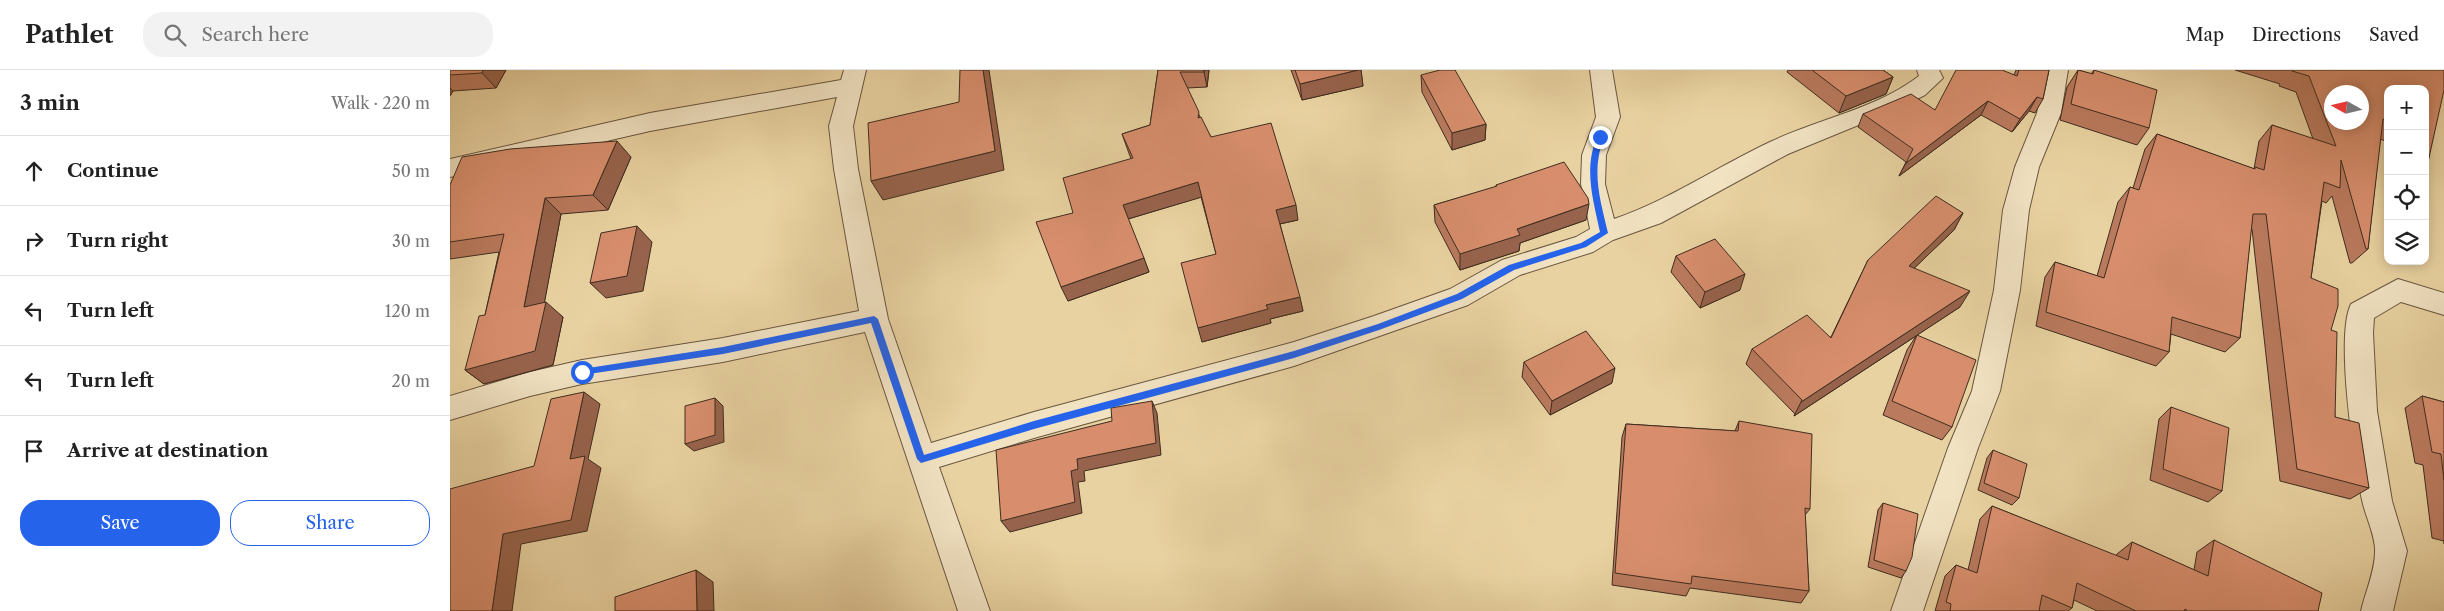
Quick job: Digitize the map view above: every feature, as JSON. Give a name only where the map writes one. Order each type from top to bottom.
[{"type":"street","points":[[1601,70],[1608,117],[1594,155],[1593,184],[1604,233]]},
{"type":"street","points":[[921,459],[1034,425],[1294,354],[1459,297],[1511,267],[1584,245],[1604,233],[1652,216],[1779,148],[1902,97],[1931,78],[1928,70]]},
{"type":"street","points":[[1907,611],[1963,448],[1986,391],[2007,290],[2016,210],[2027,167],[2048,113],[2057,70]]},
{"type":"street","points":[[450,168],[853,78],[841,126],[846,169],[874,319],[974,611]]},
{"type":"street","points":[[2377,611],[2391,551],[2377,502],[2362,411],[2359,333],[2361,312],[2398,290],[2444,304]]},
{"type":"street","points":[[450,408],[530,384],[582,372],[723,350],[874,319]]},
{"type":"building","points":[[450,70],[483,70],[482,73],[450,75]]},
{"type":"building","points":[[960,70],[983,70],[995,151],[871,181],[868,123],[959,102]]},
{"type":"building","points":[[1158,70],[1204,70],[1204,72],[1180,72],[1199,112],[1198,118],[1201,117],[1211,137],[1271,123],[1296,205],[1276,210],[1300,297],[1266,305],[1268,309],[1198,328],[1181,263],[1216,254],[1198,182],[1123,205],[1144,258],[1061,287],[1036,222],[1073,213],[1063,178],[1133,158],[1122,134],[1150,125]]},
{"type":"building","points":[[1295,70],[1358,70],[1300,84]]},
{"type":"building","points":[[1440,70],[1455,70],[1486,124],[1452,133],[1421,75]]},
{"type":"building","points":[[1812,70],[1883,70],[1893,77],[1846,96]]},
{"type":"building","points":[[1956,70],[2002,70],[2017,76],[2019,70],[2049,70],[2043,99],[2037,97],[2020,119],[1988,101],[1906,163],[1913,149],[1863,114],[1911,94],[1935,110]]},
{"type":"building","points":[[2078,70],[2093,74],[2094,70],[2157,90],[2149,128],[2071,104]]},
{"type":"building","points":[[2444,70],[2444,90],[2429,158],[2429,85],[2384,85],[2384,119],[2368,249],[2366,249],[2341,160],[2340,188],[2324,182],[2311,278],[2338,289],[2338,306],[2331,330],[2337,332],[2335,417],[2359,423],[2369,488],[2297,469],[2266,214],[2253,214],[2240,338],[2172,317],[2169,352],[2046,312],[2055,262],[2104,278],[2130,187],[2139,190],[2157,134],[2255,169],[2255,167],[2264,170],[2272,125],[2336,146],[2330,130],[2369,130],[2369,85],[2324,85],[2324,115],[2309,76],[2292,71]]},
{"type":"building","points":[[617,141],[593,195],[545,198],[524,307],[546,302],[535,351],[465,370],[479,316],[485,315],[504,234],[450,242],[450,185],[462,157],[510,149]]},
{"type":"building","points":[[1564,162],[1588,198],[1589,204],[1517,229],[1520,235],[1460,254],[1434,205],[1497,186]]},
{"type":"building","points":[[1936,196],[1963,213],[1909,266],[1970,291],[1801,402],[1802,400],[1752,349],[1807,315],[1831,338],[1868,260]]},
{"type":"building","points":[[637,226],[627,276],[590,283],[601,233]]},
{"type":"building","points":[[1715,239],[1745,274],[1705,292],[1676,256]]},
{"type":"building","points":[[1586,331],[1615,368],[1552,401],[1524,362]]},
{"type":"building","points":[[1917,335],[1976,360],[1952,427],[1892,401]]},
{"type":"building","points":[[584,392],[570,459],[585,456],[571,520],[503,534],[492,611],[450,611],[450,489],[534,466],[551,399]]},
{"type":"building","points":[[2422,396],[2444,402],[2444,480],[2441,454],[2432,452]]},
{"type":"building","points":[[715,398],[715,435],[685,444],[685,406]]},
{"type":"building","points":[[1152,401],[1156,443],[1077,459],[1078,469],[1071,471],[1075,502],[1001,521],[996,450],[1112,421],[1111,408]]},
{"type":"building","points":[[2171,407],[2229,428],[2222,491],[2163,469]]},
{"type":"building","points":[[1739,421],[1812,434],[1810,509],[1805,508],[1809,591],[1692,576],[1691,584],[1615,573],[1626,424],[1738,431]]},
{"type":"building","points":[[1993,450],[2027,464],[2019,498],[1984,483]]},
{"type":"building","points":[[1883,503],[1918,514],[1912,557],[1906,571],[1874,560]]},
{"type":"building","points":[[1992,506],[2128,560],[2132,542],[2208,576],[2214,540],[2322,593],[2318,611],[2188,611],[2185,609],[2184,611],[2136,611],[2077,583],[2072,608],[2042,595],[2039,611],[1950,611],[1951,604],[1946,602],[1956,565],[1977,573]]},
{"type":"building","points":[[696,570],[697,611],[615,611],[615,597]]},
{"type":"route","points":[[582,372],[723,350],[874,319],[921,459],[1034,425],[1294,354],[1459,297],[1511,267],[1584,245],[1604,233],[1593,184],[1594,155],[1600,137]]}]
